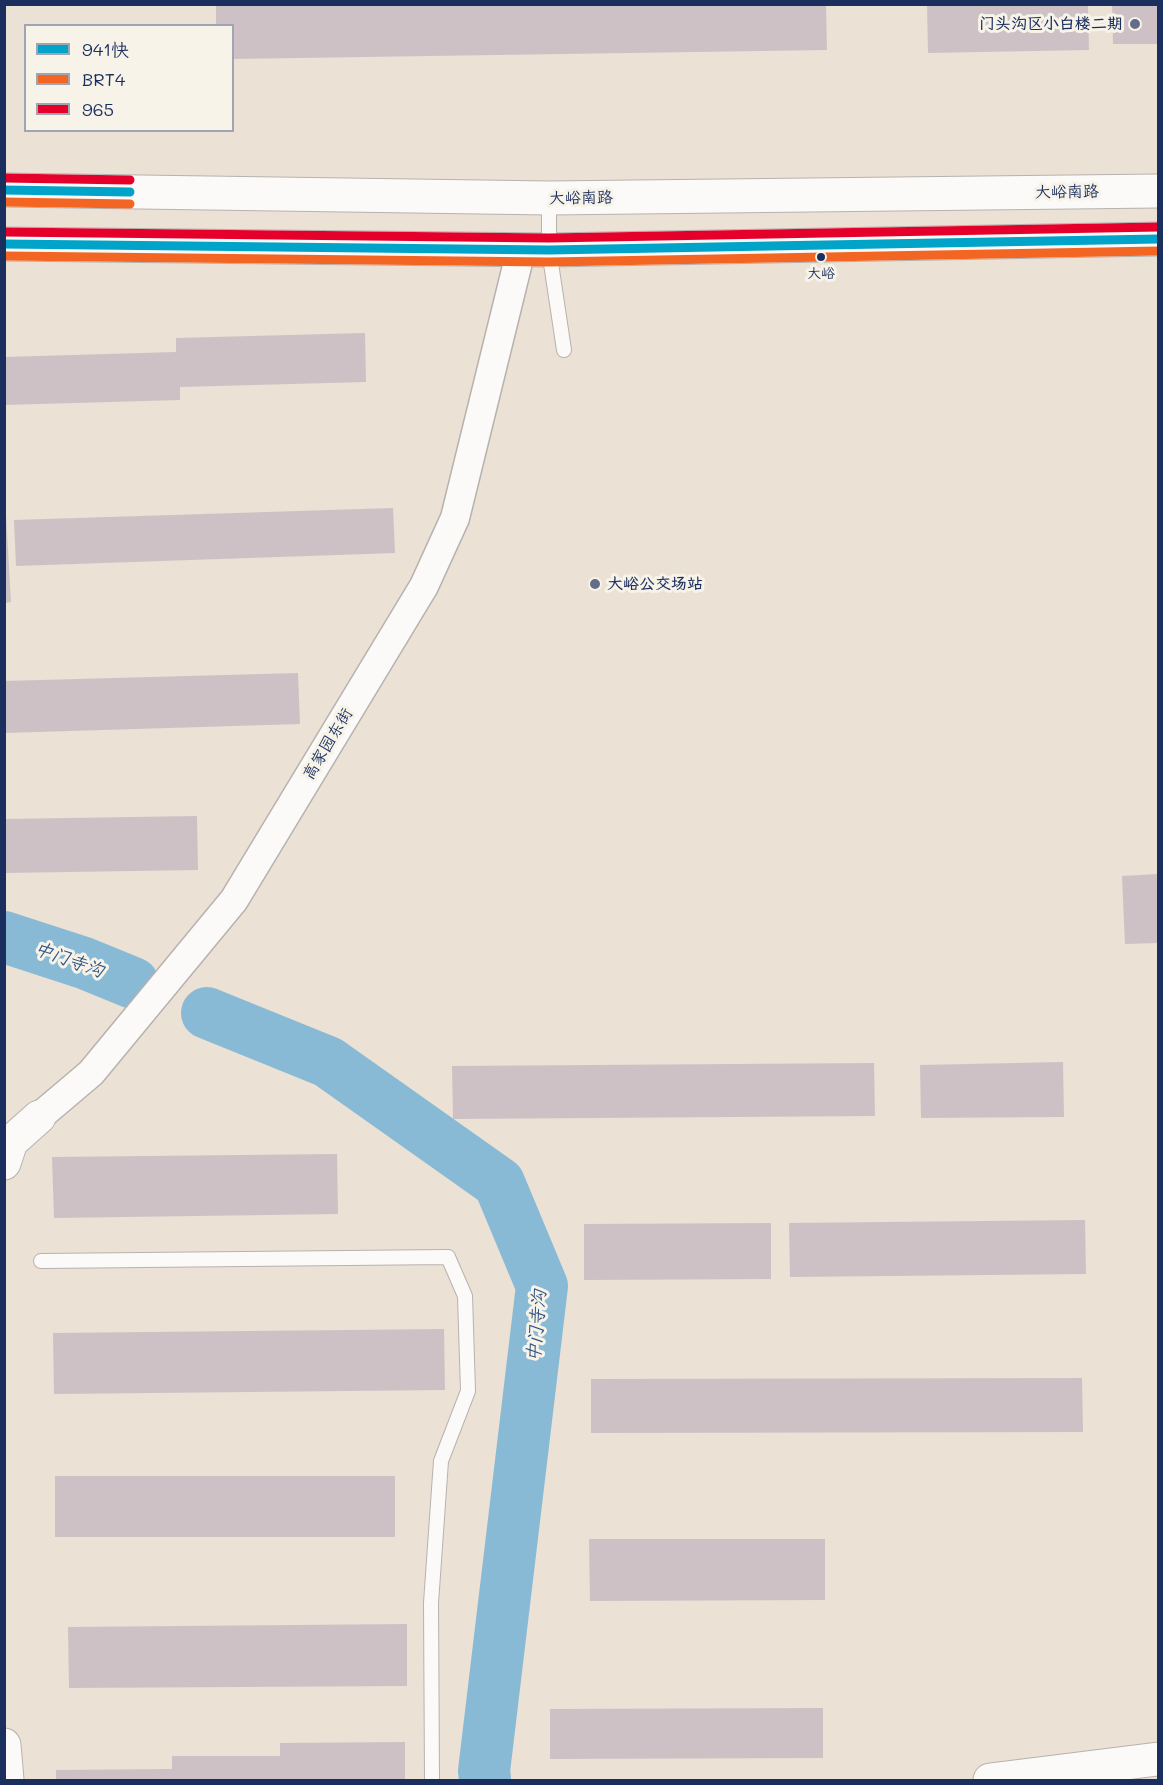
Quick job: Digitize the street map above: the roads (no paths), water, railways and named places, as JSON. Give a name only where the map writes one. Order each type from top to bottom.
[{"type":"main road","name":"大峪南路","points":[[4,190],[549,198],[1158,191]]},
{"type":"main road","points":[[4,244],[535,250],[1158,239]]},
{"type":"main road","name":"高家园东街","points":[[7,1148],[39,1117]]},
{"type":"main road","points":[[4,1745],[7,1780]]},
{"type":"main road","points":[[990,1780],[1158,1759]]},
{"type":"street","name":"高家园东街","points":[[39,1117],[91,1073],[234,900],[424,586],[455,518],[535,250]]},
{"type":"lane","points":[[549,198],[535,250],[564,350]]},
{"type":"lane","points":[[41,1261],[448,1257],[465,1296],[468,1391],[441,1461],[431,1604],[432,1780]]},
{"type":"waterway","name":"中门寺沟","points":[[4,937],[84,963],[133,983]]},
{"type":"waterway","name":"中门寺沟","points":[[207,1013],[328,1062],[499,1183],[542,1286],[484,1771],[485,1779]]},
{"type":"place","name":"门头沟区小白楼二期","points":[[1135,24]]},
{"type":"place","name":"大峪","points":[[821,257]]},
{"type":"place","name":"大峪公交场站","points":[[595,584]]}]
